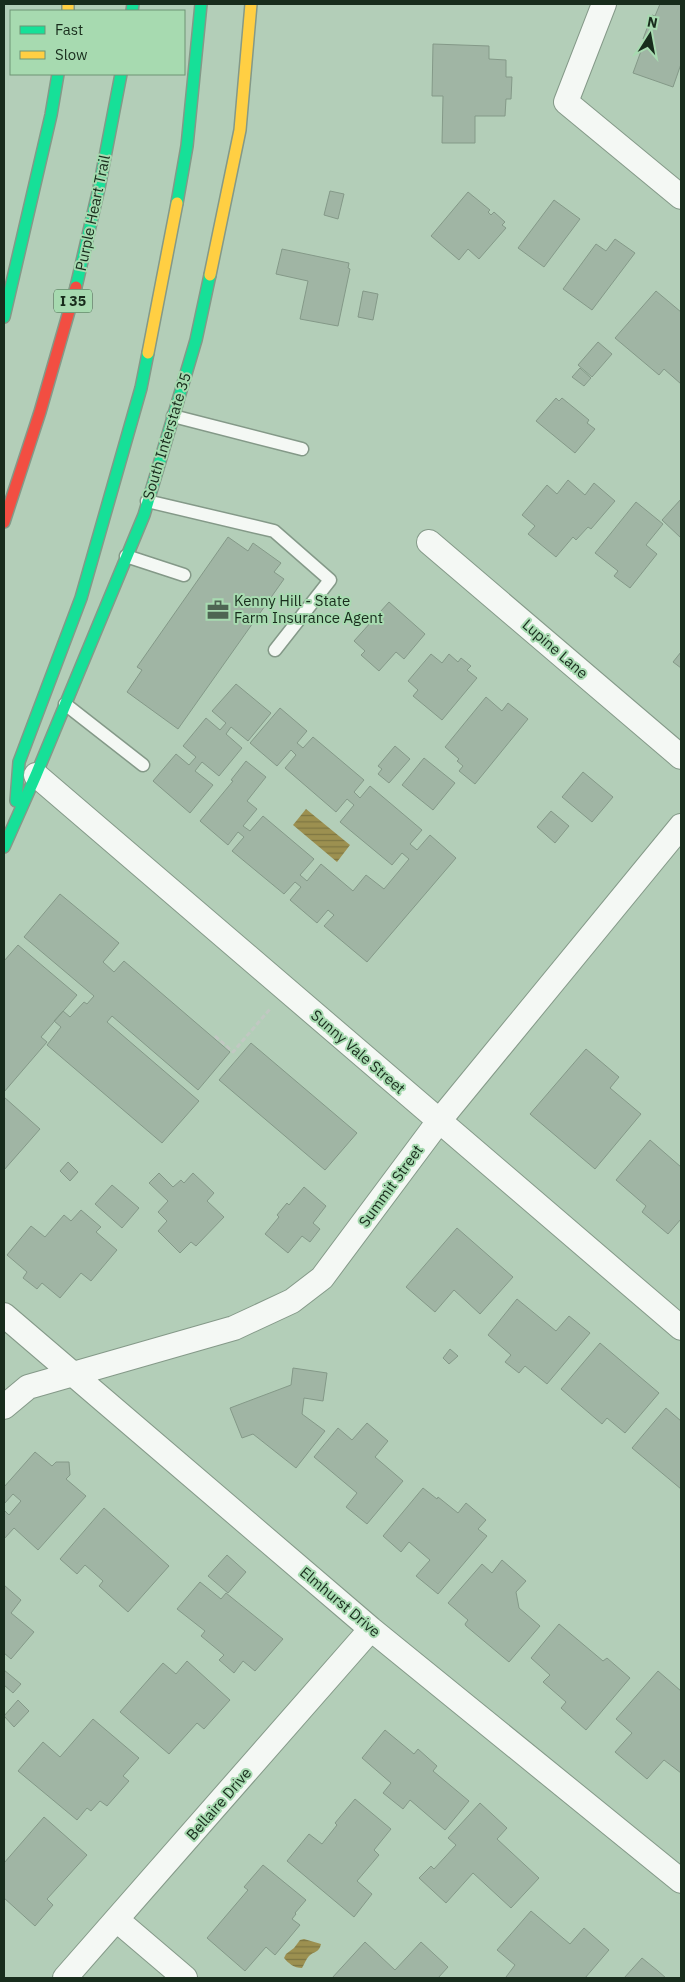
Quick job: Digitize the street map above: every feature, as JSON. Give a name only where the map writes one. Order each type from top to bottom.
[{"type":"main road","points":[[14,825],[20,762],[81,598],[141,388],[159,302],[187,146],[201,4]]},
{"type":"main road","name":"South Interstate 35","points":[[4,847],[36,775],[148,501],[196,340],[240,130],[250,4]]},
{"type":"main road","points":[[4,318],[47,134],[58,75]]},
{"type":"main road","name":"Purple Heart Trail","points":[[4,522],[63,340],[91,230],[122,75]]},
{"type":"street","points":[[604,4],[566,102],[681,197]]},
{"type":"street","name":"Lupine Lane","points":[[430,542],[681,757]]},
{"type":"street","name":"Sunny Vale Street","points":[[36,775],[681,1328]]},
{"type":"street","name":"Summit Street","points":[[4,1407],[28,1387],[234,1328],[292,1301],[322,1278],[439,1121],[681,826]]},
{"type":"street","name":"Elmhurst Drive","points":[[4,1315],[371,1629],[681,1881]]},
{"type":"street","name":"Bellaire Drive","points":[[65,1978],[118,1920],[371,1629]]},
{"type":"street","points":[[118,1920],[185,1978]]},
{"type":"lane","points":[[173,416],[302,449]]},
{"type":"lane","points":[[148,501],[274,531],[330,580],[275,650]]},
{"type":"lane","points":[[126,556],[184,575]]},
{"type":"lane","points":[[65,704],[143,765]]},
{"type":"path","points":[[215,1036],[233,1052],[286,990]]},
{"type":"shaded area","points":[[306,809],[350,845],[337,862],[293,825]]},
{"type":"shaded area","points":[[304,1939],[321,1944],[318,1950],[308,1957],[302,1968],[299,1968],[287,1962],[284,1958],[300,1940]]},
{"type":"building","points":[[660,4],[681,4],[681,64],[673,87],[633,73],[652,15],[655,16]]},
{"type":"building","points":[[433,44],[489,46],[489,59],[506,60],[506,77],[512,77],[511,99],[506,99],[505,116],[475,116],[475,143],[442,143],[443,96],[432,96]]},
{"type":"building","points":[[330,191],[344,194],[338,219],[324,215]]},
{"type":"building","points":[[468,192],[490,210],[488,212],[491,215],[494,212],[505,222],[502,225],[506,228],[479,259],[468,249],[459,260],[431,236]]},
{"type":"building","points":[[554,200],[580,219],[544,267],[518,248]]},
{"type":"building","points":[[615,239],[635,253],[592,310],[563,289],[596,244],[606,251]]},
{"type":"building","points":[[282,249],[349,263],[348,268],[350,269],[338,326],[300,319],[308,281],[276,274]]},
{"type":"building","points":[[363,291],[378,294],[373,320],[358,317]]},
{"type":"building","points":[[656,291],[681,312],[681,384],[664,369],[659,375],[615,338]]},
{"type":"building","points":[[598,342],[612,354],[592,377],[578,365]]},
{"type":"building","points":[[580,368],[591,378],[584,386],[572,377]]},
{"type":"building","points":[[556,398],[559,401],[562,398],[589,420],[587,423],[595,429],[575,453],[536,421]]},
{"type":"building","points":[[568,480],[585,495],[594,483],[615,501],[591,529],[588,527],[576,540],[573,537],[556,557],[528,534],[535,526],[522,515],[547,485],[557,494]]},
{"type":"building","points":[[681,499],[681,538],[662,520]]},
{"type":"building","points":[[636,502],[663,524],[646,545],[657,554],[630,588],[614,576],[618,571],[595,553]]},
{"type":"building","points":[[228,537],[248,551],[253,543],[281,563],[274,572],[284,579],[178,729],[127,692],[142,670],[137,667]]},
{"type":"building","points":[[389,602],[425,634],[404,659],[396,652],[379,671],[361,655],[365,651],[354,641]]},
{"type":"building","points":[[681,652],[681,668],[673,662]]},
{"type":"building","points":[[431,654],[442,663],[449,654],[458,662],[461,658],[471,666],[467,670],[477,678],[442,720],[413,696],[418,690],[408,681]]},
{"type":"building","points":[[236,684],[271,713],[248,741],[231,727],[226,734],[242,748],[219,776],[202,762],[195,771],[213,785],[190,813],[153,781],[176,754],[189,765],[196,757],[183,746],[206,718],[220,730],[226,723],[212,711]]},
{"type":"building","points":[[486,697],[502,711],[508,703],[528,719],[475,784],[459,771],[463,766],[457,761],[459,759],[445,747]]},
{"type":"building","points":[[280,708],[307,731],[297,743],[303,748],[313,737],[364,780],[354,792],[360,798],[370,786],[422,830],[410,844],[417,850],[430,835],[456,858],[367,962],[324,926],[334,915],[328,910],[317,923],[290,900],[301,887],[295,882],[284,894],[232,851],[244,837],[238,832],[228,845],[200,821],[233,781],[231,780],[246,761],[266,777],[247,801],[257,809],[243,826],[250,831],[263,816],[314,859],[300,875],[307,881],[321,864],[353,891],[366,875],[384,889],[409,859],[402,853],[392,865],[340,822],[354,805],[347,799],[336,812],[285,768],[296,755],[291,750],[277,766],[250,743]]},
{"type":"building","points":[[395,746],[410,759],[389,783],[378,774],[382,769],[378,766]]},
{"type":"building","points":[[424,758],[455,783],[433,810],[402,785]]},
{"type":"building","points":[[583,772],[613,797],[592,822],[562,797]]},
{"type":"building","points":[[551,811],[569,826],[555,843],[537,827]]},
{"type":"building","points":[[60,894],[119,943],[103,962],[114,972],[124,961],[230,1052],[198,1090],[112,1016],[107,1022],[199,1101],[162,1143],[47,1045],[61,1027],[54,1021],[63,1011],[70,1017],[84,1002],[87,1004],[94,996],[24,937]]},
{"type":"building","points":[[18,945],[77,995],[41,1037],[47,1042],[4,1092],[4,961]]},
{"type":"building","points":[[251,1043],[357,1133],[325,1170],[219,1080]]},
{"type":"building","points":[[586,1049],[619,1077],[610,1088],[641,1114],[595,1169],[530,1114]]},
{"type":"building","points":[[4,1097],[40,1129],[4,1170]]},
{"type":"building","points":[[650,1140],[681,1167],[681,1219],[668,1234],[642,1212],[646,1206],[616,1180]]},
{"type":"building","points":[[68,1162],[78,1172],[70,1181],[60,1171]]},
{"type":"building","points":[[159,1173],[173,1187],[181,1180],[184,1183],[193,1173],[214,1193],[207,1201],[224,1217],[196,1246],[191,1242],[180,1253],[158,1231],[167,1221],[158,1212],[168,1201],[149,1183]]},
{"type":"building","points":[[112,1185],[139,1208],[122,1228],[95,1204]]},
{"type":"building","points":[[304,1187],[326,1206],[313,1223],[320,1229],[310,1242],[302,1236],[288,1253],[265,1234],[279,1217],[277,1215],[287,1203],[289,1205]]},
{"type":"building","points":[[81,1210],[101,1227],[96,1232],[117,1250],[91,1281],[81,1273],[60,1298],[42,1283],[37,1289],[23,1278],[27,1272],[7,1255],[31,1226],[45,1237],[64,1215],[71,1221]]},
{"type":"building","points":[[457,1228],[513,1277],[480,1314],[454,1290],[435,1312],[406,1287]]},
{"type":"building","points":[[517,1299],[556,1331],[569,1316],[590,1333],[547,1384],[525,1366],[519,1373],[505,1362],[511,1355],[488,1335]]},
{"type":"building","points":[[600,1343],[659,1393],[625,1433],[607,1418],[602,1424],[561,1389]]},
{"type":"building","points":[[450,1349],[458,1356],[449,1364],[443,1358]]},
{"type":"building","points":[[293,1368],[327,1373],[323,1401],[304,1398],[302,1414],[325,1431],[296,1468],[253,1434],[242,1438],[230,1408],[291,1385]]},
{"type":"building","points":[[666,1408],[681,1421],[681,1489],[632,1448]]},
{"type":"building","points":[[367,1423],[388,1441],[375,1457],[403,1481],[367,1524],[346,1507],[357,1493],[314,1457],[338,1428],[352,1440]]},
{"type":"building","points":[[35,1452],[52,1466],[56,1462],[69,1462],[70,1475],[66,1479],[86,1496],[38,1550],[14,1528],[4,1539],[4,1510],[9,1515],[21,1501],[13,1494],[4,1504],[4,1487]]},
{"type":"building","points":[[423,1488],[458,1513],[466,1503],[486,1520],[478,1529],[487,1536],[438,1594],[416,1576],[430,1560],[409,1542],[401,1552],[383,1536]]},
{"type":"building","points":[[104,1508],[169,1566],[128,1612],[99,1586],[103,1581],[85,1565],[77,1574],[60,1559]]},
{"type":"building","points":[[227,1555],[246,1572],[228,1593],[208,1576]]},
{"type":"building","points":[[502,1560],[526,1581],[516,1592],[519,1608],[540,1626],[509,1662],[466,1626],[465,1624],[468,1620],[448,1603],[482,1564],[492,1573]]},
{"type":"building","points":[[200,1582],[221,1599],[226,1593],[283,1639],[255,1671],[243,1661],[234,1673],[219,1660],[224,1655],[201,1636],[205,1631],[177,1609]]},
{"type":"building","points":[[4,1585],[21,1600],[11,1613],[34,1632],[11,1659],[4,1653]]},
{"type":"building","points":[[559,1624],[603,1661],[607,1658],[630,1678],[586,1730],[561,1708],[566,1702],[543,1682],[550,1675],[531,1658]]},
{"type":"building","points":[[187,1661],[230,1700],[204,1729],[197,1723],[169,1754],[120,1712],[163,1663],[176,1674]]},
{"type":"building","points":[[4,1670],[21,1684],[13,1693],[4,1685]]},
{"type":"building","points":[[658,1671],[681,1691],[681,1773],[664,1760],[647,1779],[615,1752],[632,1733],[616,1719]]},
{"type":"building","points":[[18,1700],[29,1711],[14,1727],[4,1716]]},
{"type":"building","points":[[93,1719],[139,1758],[123,1776],[129,1781],[107,1806],[100,1801],[91,1811],[87,1808],[77,1820],[18,1771],[43,1742],[60,1757]]},
{"type":"building","points":[[385,1730],[414,1754],[418,1749],[437,1766],[433,1771],[469,1801],[445,1830],[410,1800],[403,1809],[383,1793],[391,1783],[362,1758]]},
{"type":"building","points":[[355,1799],[391,1829],[374,1850],[379,1855],[357,1881],[372,1894],[354,1917],[287,1861],[309,1834],[322,1844],[337,1825],[335,1823]]},
{"type":"building","points":[[480,1803],[507,1828],[497,1839],[539,1878],[511,1908],[473,1873],[446,1903],[419,1878],[431,1866],[434,1869],[456,1845],[448,1838]]},
{"type":"building","points":[[44,1817],[87,1855],[47,1899],[53,1905],[35,1926],[4,1898],[4,1863]]},
{"type":"building","points":[[263,1865],[306,1900],[292,1919],[300,1925],[275,1955],[266,1947],[245,1971],[207,1938],[248,1890],[244,1887]]},
{"type":"building","points":[[531,1911],[570,1944],[584,1928],[609,1950],[585,1978],[506,1977],[515,1965],[497,1950]]},
{"type":"building","points":[[365,1942],[395,1970],[421,1942],[448,1967],[438,1978],[332,1978]]},
{"type":"building","points":[[642,1958],[658,1971],[666,1978],[624,1978]]},
{"type":"traffic: fast","points":[[132,10],[133,4]]},
{"type":"traffic: fast","points":[[177,203],[187,146],[201,4]]},
{"type":"traffic: fast","points":[[4,317],[51,115],[58,75]]},
{"type":"traffic: fast","points":[[76,287],[99,188],[121,75]]},
{"type":"traffic: fast","points":[[4,847],[36,775],[144,515],[196,340],[210,275]]},
{"type":"traffic: fast","points":[[16,801],[19,762],[81,598],[141,388],[148,353]]},
{"type":"traffic: slow","points":[[68,4],[68,10]]},
{"type":"traffic: slow","points":[[210,275],[240,130],[251,4]]},
{"type":"traffic: slow","points":[[148,353],[177,203]]},
{"type":"traffic: jam","points":[[4,522],[40,412],[76,287]]},
{"type":"place","name":"Kenny Hill - State Farm Insurance Agent","points":[[218,610]]}]
